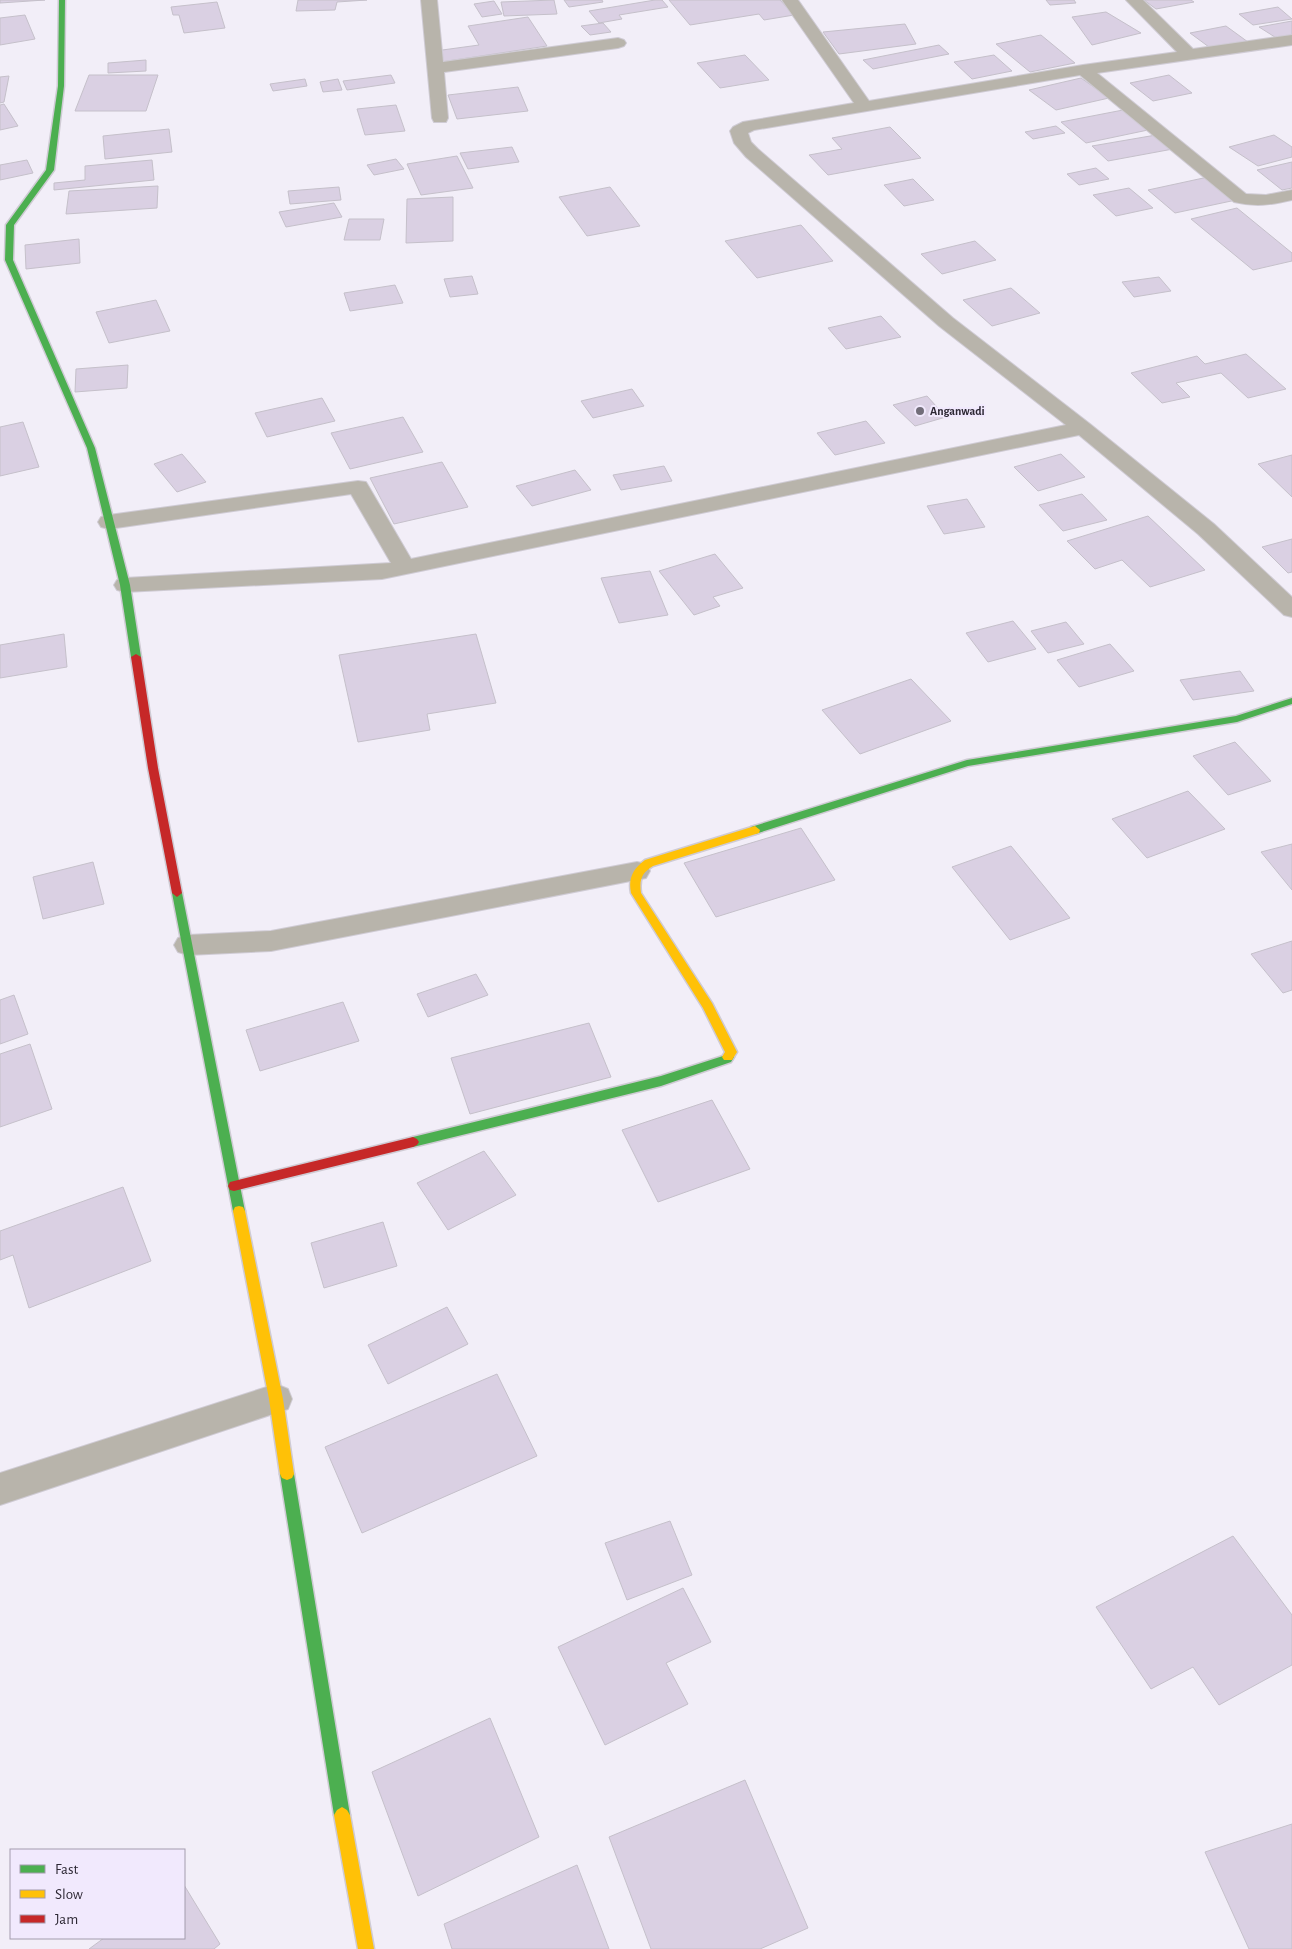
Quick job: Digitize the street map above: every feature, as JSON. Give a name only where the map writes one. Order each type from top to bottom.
[{"type":"street","points":[[62,0],[61,86],[50,170],[10,225],[9,260],[91,448],[125,585],[153,768],[276,1399],[331,1757],[366,1949]]},
{"type":"street","points":[[429,0],[440,118]]},
{"type":"street","points":[[790,0],[864,106]]},
{"type":"street","points":[[1134,0],[1189,55]]},
{"type":"street","points":[[1292,40],[1083,70],[864,106],[749,126],[739,131],[739,137],[745,146],[759,159],[946,322],[1083,428],[1206,529],[1292,610]]},
{"type":"street","points":[[435,68],[618,43]]},
{"type":"street","points":[[1083,70],[1240,198],[1260,202],[1292,195]]},
{"type":"street","points":[[125,585],[382,572],[1083,428]]},
{"type":"street","points":[[109,522],[358,487],[404,568]]},
{"type":"street","points":[[188,945],[271,941],[636,871],[649,863],[966,763],[1237,719],[1292,701]]},
{"type":"street","points":[[234,1186],[661,1081],[727,1059],[731,1052],[724,1035],[708,1006],[636,893],[633,879],[636,871]]},
{"type":"street","points":[[0,1489],[276,1399]]},
{"type":"building","points":[[0,0],[45,0],[0,3]]},
{"type":"building","points":[[298,0],[367,0],[337,2],[335,10],[296,11]]},
{"type":"building","points":[[554,0],[557,14],[504,16],[501,2]]},
{"type":"building","points":[[564,0],[602,0],[603,2],[569,7]]},
{"type":"building","points":[[662,0],[668,7],[619,15],[622,19],[599,23],[589,11]]},
{"type":"building","points":[[669,0],[780,0],[794,15],[764,20],[759,14],[690,25]]},
{"type":"building","points":[[1046,0],[1074,0],[1076,3],[1050,5]]},
{"type":"building","points":[[1144,0],[1191,0],[1194,2],[1156,9]]},
{"type":"building","points":[[494,1],[502,14],[482,17],[474,4]]},
{"type":"building","points":[[217,2],[225,28],[184,33],[179,15],[173,15],[171,7]]},
{"type":"building","points":[[1278,7],[1292,19],[1253,25],[1239,14]]},
{"type":"building","points":[[1106,12],[1141,33],[1092,45],[1072,17]]},
{"type":"building","points":[[25,15],[35,39],[0,45],[0,18]]},
{"type":"building","points":[[528,17],[547,46],[441,62],[435,51],[479,45],[468,26]]},
{"type":"building","points":[[1292,21],[1292,37],[1278,39],[1259,27]]},
{"type":"building","points":[[603,23],[611,32],[590,35],[581,26]]},
{"type":"building","points":[[905,24],[916,44],[839,54],[823,32]]},
{"type":"building","points":[[1226,26],[1248,42],[1213,50],[1190,33]]},
{"type":"building","points":[[1041,35],[1075,63],[1030,72],[996,44]]},
{"type":"building","points":[[939,45],[949,54],[873,69],[863,60]]},
{"type":"building","points":[[745,55],[769,80],[720,88],[697,63]]},
{"type":"building","points":[[994,55],[1012,71],[972,79],[954,62]]},
{"type":"building","points":[[146,60],[146,71],[108,73],[108,63]]},
{"type":"building","points":[[89,75],[158,75],[146,111],[75,111]]},
{"type":"building","points":[[391,75],[395,83],[347,90],[343,81]]},
{"type":"building","points":[[1169,75],[1192,93],[1153,101],[1130,83]]},
{"type":"building","points":[[9,76],[4,102],[0,103],[0,77]]},
{"type":"building","points":[[1081,78],[1109,98],[1056,110],[1029,90]]},
{"type":"building","points":[[305,79],[307,86],[273,91],[270,84]]},
{"type":"building","points":[[338,79],[342,90],[323,92],[320,82]]},
{"type":"building","points":[[518,87],[528,111],[457,119],[448,95]]},
{"type":"building","points":[[4,104],[18,126],[0,130],[0,105]]},
{"type":"building","points":[[396,105],[405,131],[365,135],[357,109]]},
{"type":"building","points":[[1123,110],[1148,130],[1086,143],[1061,122]]},
{"type":"building","points":[[1056,126],[1065,133],[1033,139],[1025,132]]},
{"type":"building","points":[[890,127],[921,158],[828,175],[809,155],[842,149],[832,138]]},
{"type":"building","points":[[169,129],[172,152],[105,159],[103,136]]},
{"type":"building","points":[[1156,135],[1173,149],[1108,161],[1092,146]]},
{"type":"building","points":[[1274,135],[1292,147],[1292,157],[1258,166],[1229,147]]},
{"type":"building","points":[[512,147],[519,162],[468,169],[460,153]]},
{"type":"building","points":[[457,156],[473,188],[421,195],[407,164]]},
{"type":"building","points":[[396,159],[404,169],[374,175],[367,165]]},
{"type":"building","points":[[27,160],[33,173],[0,180],[0,165]]},
{"type":"building","points":[[152,160],[154,180],[54,190],[54,183],[85,180],[85,166]]},
{"type":"building","points":[[1292,162],[1292,188],[1282,190],[1257,170]]},
{"type":"building","points":[[1096,168],[1109,179],[1079,185],[1067,174]]},
{"type":"building","points":[[1208,177],[1236,200],[1175,213],[1148,190]]},
{"type":"building","points":[[913,179],[934,200],[904,206],[884,185]]},
{"type":"building","points":[[158,186],[157,208],[66,214],[69,191]]},
{"type":"building","points":[[339,187],[341,200],[290,204],[288,191]]},
{"type":"building","points":[[610,187],[640,226],[587,236],[559,197]]},
{"type":"building","points":[[1129,188],[1153,208],[1116,216],[1093,195]]},
{"type":"building","points":[[453,197],[453,241],[406,243],[407,199]]},
{"type":"building","points":[[334,203],[342,217],[286,227],[279,212]]},
{"type":"building","points":[[1237,208],[1292,253],[1292,261],[1253,270],[1191,219]]},
{"type":"building","points":[[349,219],[384,219],[380,240],[344,240]]},
{"type":"building","points":[[801,225],[833,261],[757,278],[725,241]]},
{"type":"building","points":[[79,239],[80,263],[26,269],[25,245]]},
{"type":"building","points":[[975,241],[996,260],[942,274],[921,254]]},
{"type":"building","points":[[472,276],[478,294],[450,297],[444,279]]},
{"type":"building","points":[[1159,277],[1171,291],[1134,297],[1122,282]]},
{"type":"building","points":[[395,285],[403,303],[350,311],[344,293]]},
{"type":"building","points":[[1011,288],[1040,313],[992,326],[963,300]]},
{"type":"building","points":[[156,300],[170,331],[109,343],[96,312]]},
{"type":"building","points":[[881,316],[901,337],[846,349],[828,328]]},
{"type":"building","points":[[1246,354],[1286,389],[1248,398],[1221,373],[1176,383],[1190,397],[1162,403],[1131,373],[1197,356],[1205,364]]},
{"type":"building","points":[[128,365],[127,388],[75,392],[76,369]]},
{"type":"building","points":[[632,389],[644,406],[593,418],[581,401]]},
{"type":"building","name":"Anganwadi","points":[[927,396],[946,417],[915,426],[893,405]]},
{"type":"building","points":[[322,398],[335,421],[267,437],[255,413]]},
{"type":"building","points":[[403,417],[423,452],[350,469],[331,433]]},
{"type":"building","points":[[866,421],[885,443],[835,455],[817,433]]},
{"type":"building","points":[[23,422],[39,467],[0,476],[0,427]]},
{"type":"building","points":[[182,454],[206,482],[177,492],[154,464]]},
{"type":"building","points":[[1061,454],[1085,477],[1038,491],[1014,467]]},
{"type":"building","points":[[1292,455],[1292,497],[1258,464]]},
{"type":"building","points":[[442,462],[468,507],[394,524],[370,478]]},
{"type":"building","points":[[664,466],[672,481],[621,490],[613,475]]},
{"type":"building","points":[[575,470],[591,490],[532,506],[516,486]]},
{"type":"building","points":[[1082,494],[1107,520],[1063,531],[1039,505]]},
{"type":"building","points":[[967,499],[985,527],[944,534],[927,506]]},
{"type":"building","points":[[1148,516],[1205,570],[1150,587],[1122,560],[1095,569],[1067,541]]},
{"type":"building","points":[[1292,539],[1292,572],[1288,573],[1262,547]]},
{"type":"building","points":[[715,554],[743,588],[713,597],[720,606],[694,615],[659,571]]},
{"type":"building","points":[[650,571],[668,615],[619,623],[601,578]]},
{"type":"building","points":[[1013,621],[1036,649],[988,662],[966,633]]},
{"type":"building","points":[[1066,622],[1084,644],[1048,653],[1031,631]]},
{"type":"building","points":[[64,634],[67,667],[0,678],[0,645]]},
{"type":"building","points":[[476,634],[496,703],[427,714],[430,730],[358,742],[339,655]]},
{"type":"building","points":[[1110,644],[1134,671],[1079,687],[1057,660]]},
{"type":"building","points":[[1240,671],[1254,691],[1193,700],[1180,680]]},
{"type":"building","points":[[911,679],[951,721],[860,754],[822,710]]},
{"type":"building","points":[[1235,742],[1271,781],[1228,795],[1193,756]]},
{"type":"building","points":[[1188,791],[1225,829],[1147,858],[1112,819]]},
{"type":"building","points":[[801,828],[835,880],[716,917],[684,863]]},
{"type":"building","points":[[1292,844],[1292,890],[1261,852]]},
{"type":"building","points":[[1011,846],[1070,918],[1010,940],[952,867]]},
{"type":"building","points":[[93,862],[104,904],[43,919],[33,877]]},
{"type":"building","points":[[1292,941],[1292,990],[1283,993],[1251,954]]},
{"type":"building","points":[[476,974],[488,995],[428,1017],[417,994]]},
{"type":"building","points":[[14,995],[28,1034],[0,1044],[0,1000]]},
{"type":"building","points":[[343,1002],[359,1041],[260,1071],[246,1030]]},
{"type":"building","points":[[589,1023],[611,1077],[470,1114],[451,1058]]},
{"type":"building","points":[[30,1044],[52,1109],[0,1127],[0,1054]]},
{"type":"building","points":[[712,1100],[750,1169],[658,1202],[622,1130]]},
{"type":"building","points":[[484,1151],[516,1195],[448,1230],[417,1183]]},
{"type":"building","points":[[123,1187],[151,1261],[29,1308],[13,1255],[0,1260],[0,1231]]},
{"type":"building","points":[[383,1222],[397,1266],[324,1288],[311,1243]]},
{"type":"building","points":[[447,1307],[468,1344],[388,1384],[368,1345]]},
{"type":"building","points":[[497,1374],[537,1456],[362,1533],[325,1447]]},
{"type":"building","points":[[670,1521],[692,1575],[627,1600],[605,1543]]},
{"type":"building","points":[[1233,1536],[1292,1615],[1292,1665],[1219,1705],[1193,1667],[1151,1689],[1096,1607]]},
{"type":"building","points":[[683,1588],[711,1642],[666,1663],[688,1704],[605,1745],[558,1647]]},
{"type":"building","points":[[490,1718],[539,1837],[418,1896],[372,1772]]},
{"type":"building","points":[[745,1780],[808,1928],[760,1949],[651,1949],[609,1837]]},
{"type":"building","points":[[1292,1824],[1292,1949],[1249,1949],[1205,1852]]},
{"type":"building","points":[[577,1865],[609,1949],[452,1949],[444,1924]]},
{"type":"building","points":[[185,1887],[220,1944],[214,1949],[89,1949],[103,1939],[185,1939]]},
{"type":"traffic: fast","points":[[62,0],[61,86],[50,170],[10,225],[9,260],[91,448],[125,585],[136,657]]},
{"type":"traffic: fast","points":[[755,830],[967,763],[1237,719],[1292,701]]},
{"type":"traffic: fast","points":[[177,893],[239,1211]]},
{"type":"traffic: fast","points":[[413,1142],[661,1081],[727,1059],[728,1057]]},
{"type":"traffic: fast","points":[[287,1474],[342,1815]]},
{"type":"traffic: slow","points":[[728,1057],[731,1052],[708,1006],[636,893],[635,879],[638,872],[649,863],[755,830]]},
{"type":"traffic: slow","points":[[239,1211],[276,1399],[287,1474]]},
{"type":"traffic: slow","points":[[342,1815],[366,1949]]},
{"type":"traffic: jam","points":[[136,657],[153,768],[177,893]]},
{"type":"traffic: jam","points":[[234,1186],[413,1142]]},
{"type":"place","name":"Anganwadi","points":[[920,411]]}]
